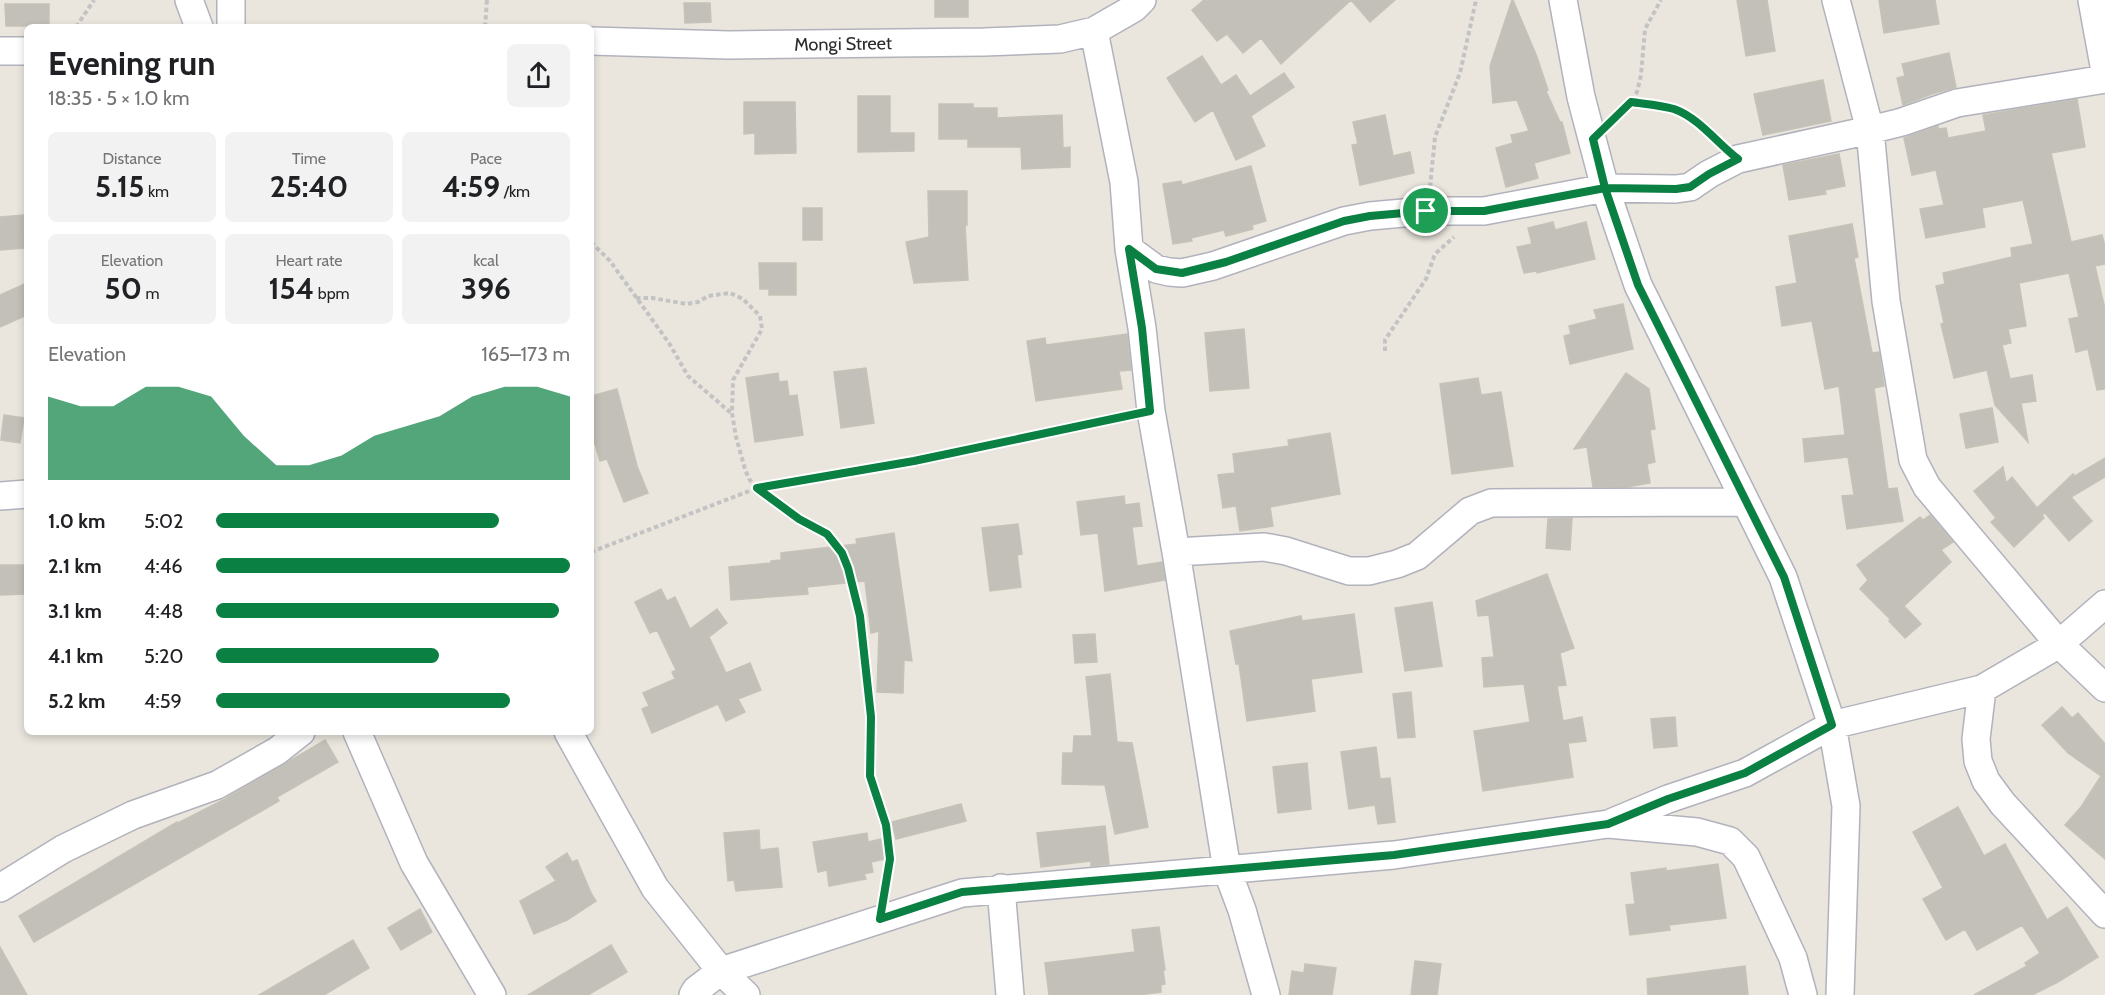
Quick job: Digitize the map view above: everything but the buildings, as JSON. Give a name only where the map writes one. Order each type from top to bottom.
[{"type":"street","points":[[189,0],[198,24]]},
{"type":"street","points":[[231,0],[231,24]]},
{"type":"street","name":"Mongi Street","points":[[594,42],[729,45],[1060,39],[1094,31],[1134,8],[1142,0]]},
{"type":"street","points":[[1563,0],[1581,97],[1605,188],[1638,285],[1784,577],[1832,725],[1846,806],[1840,995]]},
{"type":"street","points":[[1836,0],[1870,130],[1886,301],[1913,460],[1927,487],[2059,644],[2105,688]]},
{"type":"street","points":[[2092,0],[2105,71]]},
{"type":"street","points":[[1094,31],[1125,182],[1129,249],[1142,328],[1150,411],[1176,552],[1227,870],[1242,910],[1266,995]]},
{"type":"street","points":[[0,51],[24,51]]},
{"type":"street","points":[[1129,249],[1156,269],[1182,273],[1226,262],[1344,221],[1370,216],[1426,211],[1472,212],[1605,188],[1676,189],[1690,187],[1738,159],[1902,122],[1957,103],[2105,79]]},
{"type":"street","points":[[0,496],[24,494]]},
{"type":"street","points":[[1176,552],[1264,547],[1286,551],[1348,571],[1369,571],[1417,556],[1470,511],[1491,503],[1745,502]]},
{"type":"street","points":[[1608,824],[1668,799],[1745,773],[1832,725],[1982,689],[2059,644],[2105,604]]},
{"type":"street","points":[[1982,689],[1976,739],[1978,761],[1986,782],[2003,804],[2105,914]]},
{"type":"street","points":[[0,888],[63,849],[123,820],[217,785],[277,751],[296,735]]},
{"type":"street","points":[[358,735],[414,863],[492,995]]},
{"type":"street","points":[[570,735],[655,888],[721,971],[746,995]]},
{"type":"street","points":[[693,995],[696,990],[721,971],[962,892],[1394,855],[1608,824],[1697,832],[1730,841],[1746,858],[1794,958],[1803,995]]},
{"type":"street","points":[[1001,888],[1010,995]]},
{"type":"path","points":[[78,24],[94,0]]},
{"type":"path","points":[[485,24],[487,0]]},
{"type":"path","points":[[1426,211],[1435,137],[1460,73],[1476,0]]},
{"type":"path","points":[[1593,139],[1631,102],[1639,86],[1645,29],[1661,0]]},
{"type":"path","points":[[1631,102],[1676,110],[1698,123],[1738,159]]},
{"type":"path","points":[[1385,351],[1385,339],[1426,279],[1433,256],[1464,227],[1472,212]]},
{"type":"path","points":[[594,245],[610,261],[669,343],[688,376],[732,413]]},
{"type":"path","points":[[636,298],[652,298],[687,304],[698,302],[708,296],[730,293],[743,299],[757,311],[762,322],[762,329],[736,373],[732,388],[732,413],[740,453],[749,479],[757,488],[799,519],[827,534],[842,553],[848,568],[860,616],[871,717],[870,776],[886,825],[890,859],[880,919]]},
{"type":"path","points":[[594,551],[757,488],[914,461],[1150,411]]},
{"type":"route","points":[[1426,211],[1370,216],[1344,221],[1214,266],[1182,273],[1156,269],[1129,249],[1142,328],[1150,411],[914,461],[757,488],[799,519],[827,534],[837,544],[848,568],[860,616],[871,717],[870,776],[886,825],[890,859],[880,919],[962,892],[1394,855],[1608,824],[1668,799],[1745,773],[1832,725],[1784,577],[1638,285],[1605,188],[1593,139],[1631,102],[1650,104],[1676,110],[1698,123],[1738,159],[1690,187],[1676,189],[1605,188],[1484,211],[1426,211]]}]
